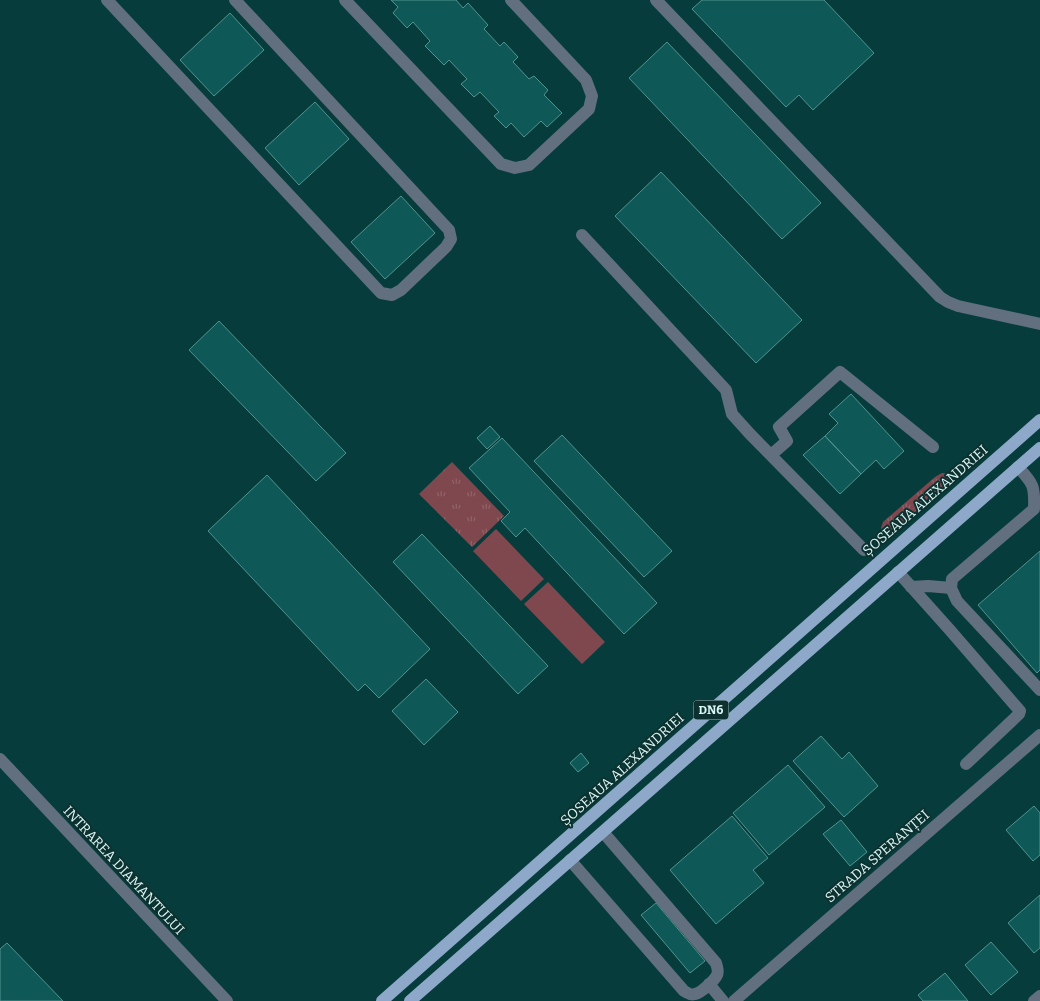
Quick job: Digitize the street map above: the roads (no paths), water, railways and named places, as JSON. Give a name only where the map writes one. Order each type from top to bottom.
[{"type":"main road","name":"ȘOSEAUA ALEXANDRIEI","points":[[382,1001],[1040,420]]},
{"type":"main road","name":"DN6","points":[[410,1001],[1040,448]]},
{"type":"street","points":[[107,0],[381,293],[392,295],[401,290],[446,247],[451,239],[450,230],[235,0]]},
{"type":"street","points":[[345,0],[501,164],[515,168],[529,165],[589,109],[592,96],[586,80],[511,0]]},
{"type":"street","points":[[656,0],[940,297],[958,306],[1040,324]]},
{"type":"street","points":[[582,236],[726,390],[732,414],[864,550]]},
{"type":"street","points":[[771,455],[787,441],[779,427],[840,372],[933,447]]},
{"type":"street","points":[[1018,467],[1031,481],[1035,496],[1034,509],[952,579],[950,588],[957,601],[1040,690]]},
{"type":"street","points":[[898,572],[1020,711],[966,764]]},
{"type":"street","points":[[911,587],[950,588]]},
{"type":"street","name":"STRADA SPERANȚEI","points":[[734,1001],[1040,734]]},
{"type":"street","name":"INTRAREA DIAMANTULUI","points":[[0,759],[227,1001]]},
{"type":"street","points":[[570,860],[684,991],[690,995],[696,994],[709,984],[717,976],[716,963],[603,832]]},
{"type":"street","points":[[709,984],[723,1001]]},
{"type":"street","points":[[1034,1001],[1040,996]]}]
